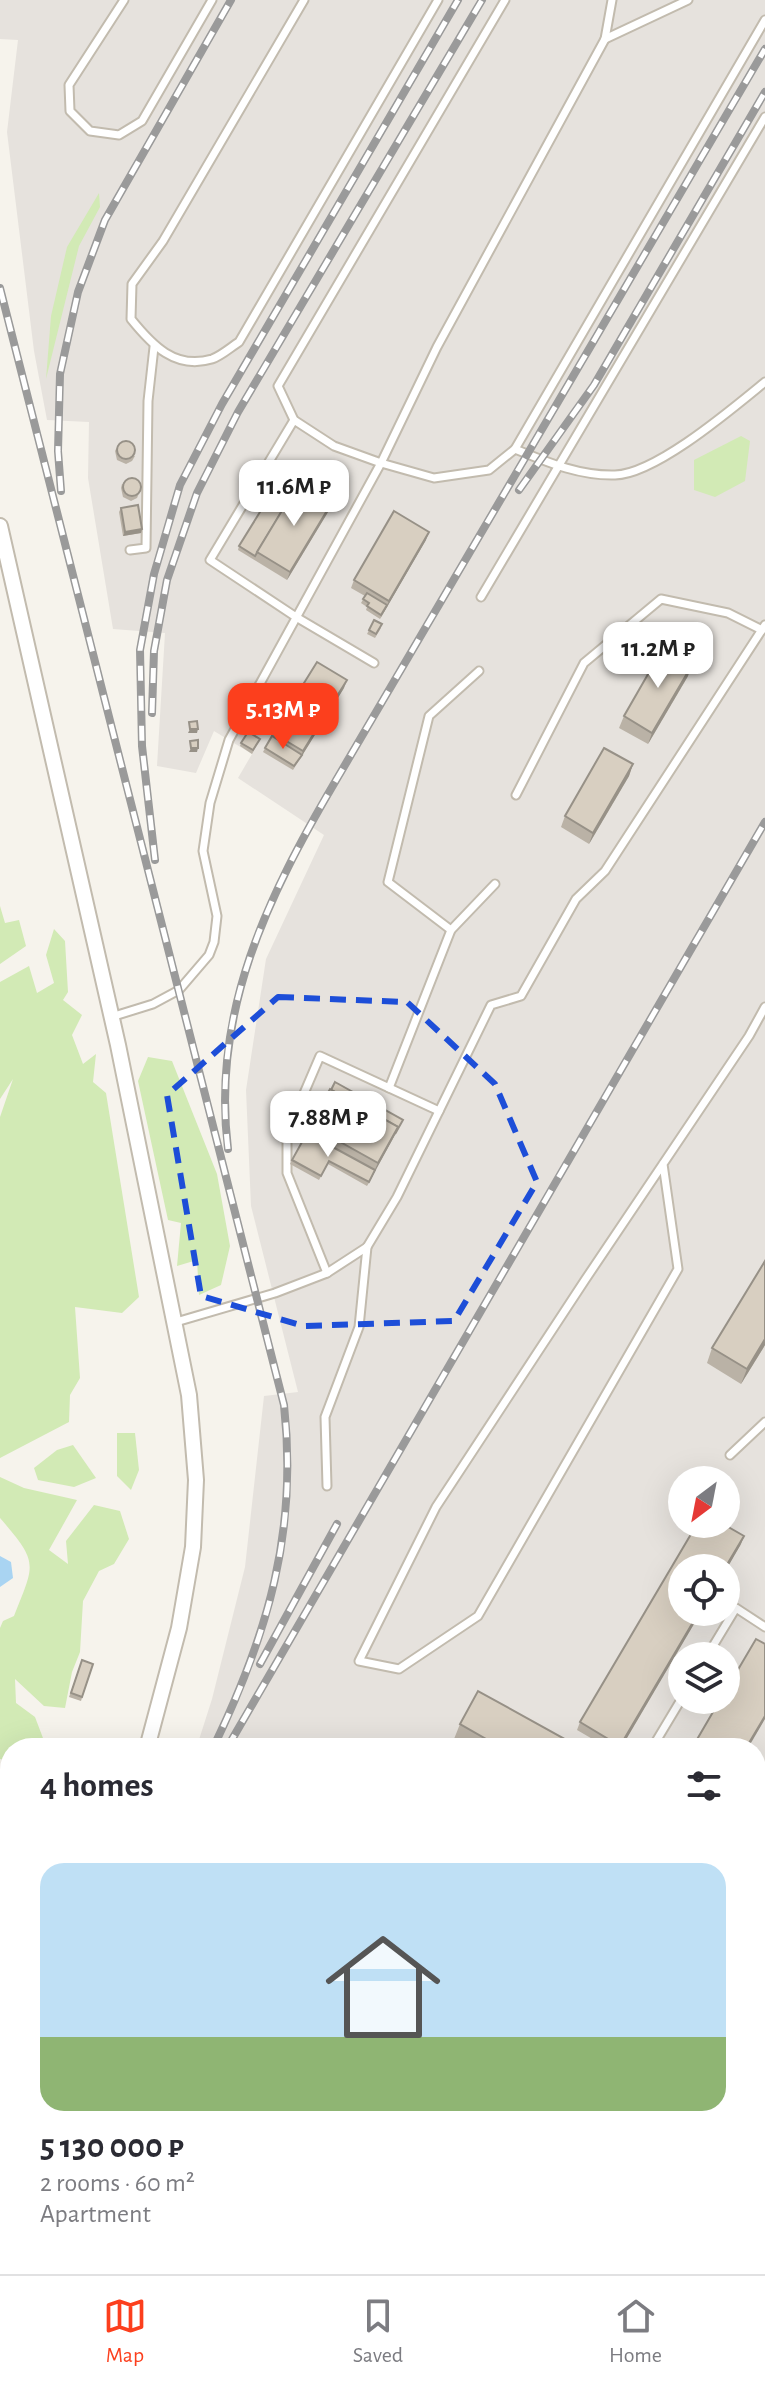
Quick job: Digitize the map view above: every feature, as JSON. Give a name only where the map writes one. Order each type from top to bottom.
[{"type":"street","points":[[0,526],[111,1017],[189,1395],[196,1512],[179,1628],[150,1738]]},
{"type":"lane","points":[[124,0],[69,85],[70,111],[90,131],[119,135],[142,121],[212,0]]},
{"type":"lane","points":[[304,0],[163,241],[132,284],[131,319],[154,347],[184,362],[213,359],[239,342],[438,0]]},
{"type":"lane","points":[[505,0],[278,386],[294,420],[334,446],[434,478],[489,470],[515,449],[765,20]]},
{"type":"lane","points":[[111,1017],[153,1004],[179,990],[209,955],[217,916],[203,851],[213,791],[229,740],[381,463],[437,347],[605,39],[612,0]]},
{"type":"lane","points":[[605,39],[688,0]]},
{"type":"lane","points":[[481,597],[765,117]]},
{"type":"lane","points":[[130,550],[146,548],[148,401],[154,347]]},
{"type":"lane","points":[[515,449],[586,474],[619,475],[647,466],[714,424],[765,382]]},
{"type":"lane","points":[[294,420],[210,560],[296,617],[374,663]]},
{"type":"lane","points":[[327,1486],[325,1417],[359,1327],[367,1247],[397,1197],[491,1005],[521,996],[576,899],[605,871],[763,628],[728,613],[661,599],[584,663],[516,795]]},
{"type":"lane","points":[[451,930],[388,882],[429,716],[479,671]]},
{"type":"lane","points":[[389,1088],[451,930],[495,884]]},
{"type":"lane","points":[[663,1164],[678,1269],[478,1616],[399,1669],[359,1661],[436,1507],[663,1164],[749,1036],[765,1007]]},
{"type":"lane","points":[[327,1273],[287,1173],[287,1133],[320,1056],[439,1111]]},
{"type":"lane","points":[[176,1322],[275,1293],[327,1273],[367,1247]]},
{"type":"lane","points":[[730,1455],[765,1422]]},
{"type":"lane","points":[[715,1642],[736,1608],[765,1627]]},
{"type":"lane","points":[[658,1738],[672,1714]]},
{"type":"highlighted area","points":[[278,997],[407,1002],[495,1084],[537,1182],[454,1321],[304,1326],[201,1296],[167,1095]]},
{"type":"shaded area","points":[[0,0],[765,0],[765,1738],[200,1738],[245,1567],[264,1396],[298,1392],[251,1206],[246,1090],[266,959],[324,835],[238,778],[252,754],[214,731],[196,773],[157,766],[165,633],[113,629],[88,478],[89,422],[47,420],[34,351],[7,132],[18,40],[0,39]]},
{"type":"green space","points":[[99,193],[100,207],[79,246],[46,379],[51,316],[67,247]]},
{"type":"green space","points":[[741,436],[750,441],[745,481],[715,497],[694,490],[694,460]]},
{"type":"green space","points":[[0,906],[5,923],[19,920],[26,946],[0,964]]},
{"type":"green space","points":[[54,929],[65,941],[68,992],[63,1000],[82,1015],[72,1035],[83,1064],[96,1054],[93,1082],[106,1093],[139,1297],[122,1313],[75,1307],[80,1378],[70,1395],[69,1422],[0,1458],[0,1117],[13,1079],[0,1099],[0,982],[29,966],[37,993],[54,983],[46,955]]},
{"type":"green space","points":[[148,1057],[172,1061],[217,1174],[230,1246],[221,1285],[199,1295],[197,1260],[177,1266],[181,1223],[168,1220],[138,1081]]},
{"type":"green space","points":[[117,1433],[135,1433],[139,1470],[131,1490],[117,1476]]},
{"type":"green space","points":[[73,1445],[96,1478],[74,1487],[38,1480],[34,1468],[57,1450]]},
{"type":"green space","points":[[0,1477],[24,1488],[77,1500],[49,1550],[68,1564],[66,1541],[94,1505],[120,1511],[129,1539],[114,1564],[99,1571],[83,1601],[80,1652],[72,1672],[65,1708],[44,1706],[15,1679],[16,1703],[35,1717],[43,1738],[0,1738],[0,1628],[3,1621],[14,1616],[30,1564],[22,1545],[0,1518]]},
{"type":"water","points":[[0,1556],[11,1562],[13,1578],[0,1587]]},
{"type":"building","points":[[122,441],[130,441],[135,450],[133,457],[122,459],[117,454],[117,446]]},
{"type":"building","points":[[128,478],[136,478],[141,487],[139,494],[128,496],[123,491],[123,483]]},
{"type":"building","points":[[281,478],[296,488],[255,556],[239,546]]},
{"type":"building","points":[[298,484],[331,504],[290,572],[257,552]]},
{"type":"building","points":[[138,505],[142,529],[125,532],[121,508]]},
{"type":"building","points":[[394,511],[429,532],[389,601],[354,580]]},
{"type":"building","points":[[367,593],[387,605],[381,615],[367,606],[369,603],[363,599]]},
{"type":"building","points":[[374,620],[382,624],[376,634],[369,630]]},
{"type":"building","points":[[663,648],[692,665],[652,733],[624,716]]},
{"type":"building","points":[[317,662],[347,680],[303,751],[273,733]]},
{"type":"building","points":[[197,721],[198,729],[190,729],[189,722]]},
{"type":"building","points":[[248,732],[260,739],[253,750],[241,743]]},
{"type":"building","points":[[272,736],[302,755],[294,766],[265,748]]},
{"type":"building","points":[[198,740],[198,748],[191,748],[190,741]]},
{"type":"building","points":[[604,748],[633,764],[593,833],[565,816]]},
{"type":"building","points":[[335,1082],[403,1120],[395,1134],[398,1127],[331,1090]]},
{"type":"building","points":[[330,1089],[398,1127],[378,1163],[310,1125]]},
{"type":"building","points":[[307,1133],[375,1170],[369,1182],[329,1161],[321,1176],[292,1160]]},
{"type":"building","points":[[765,1261],[765,1339],[747,1369],[712,1348]]},
{"type":"building","points":[[740,1534],[744,1536],[733,1554],[679,1554],[689,1538],[740,1538]]},
{"type":"building","points":[[668,1573],[668,1626],[691,1626],[681,1642],[668,1642],[668,1665],[625,1738],[607,1738],[580,1722]]},
{"type":"building","points":[[756,1639],[765,1644],[765,1716],[752,1738],[698,1738],[712,1714],[740,1714],[740,1666]]},
{"type":"building","points":[[82,1660],[93,1664],[82,1697],[71,1693]]},
{"type":"building","points":[[478,1691],[563,1738],[484,1738],[460,1724]]},
{"type":"railway","points":[[61,491],[58,451],[60,374],[78,292],[105,220],[231,0]]},
{"type":"railway","points":[[155,860],[142,746],[140,650],[154,574],[180,485],[222,404],[458,0]]},
{"type":"railway","points":[[152,713],[154,651],[167,580],[197,493],[238,412],[482,0]]},
{"type":"railway","points":[[228,1149],[225,1099],[228,1050],[237,1003],[250,957],[288,868],[335,782],[765,49]]},
{"type":"railway","points":[[519,490],[594,385],[765,92]]},
{"type":"railway","points":[[0,288],[284,1405],[287,1496],[274,1581],[249,1664],[218,1738]]},
{"type":"railway","points":[[233,1738],[765,822]]},
{"type":"railway","points":[[260,1664],[337,1524]]}]
